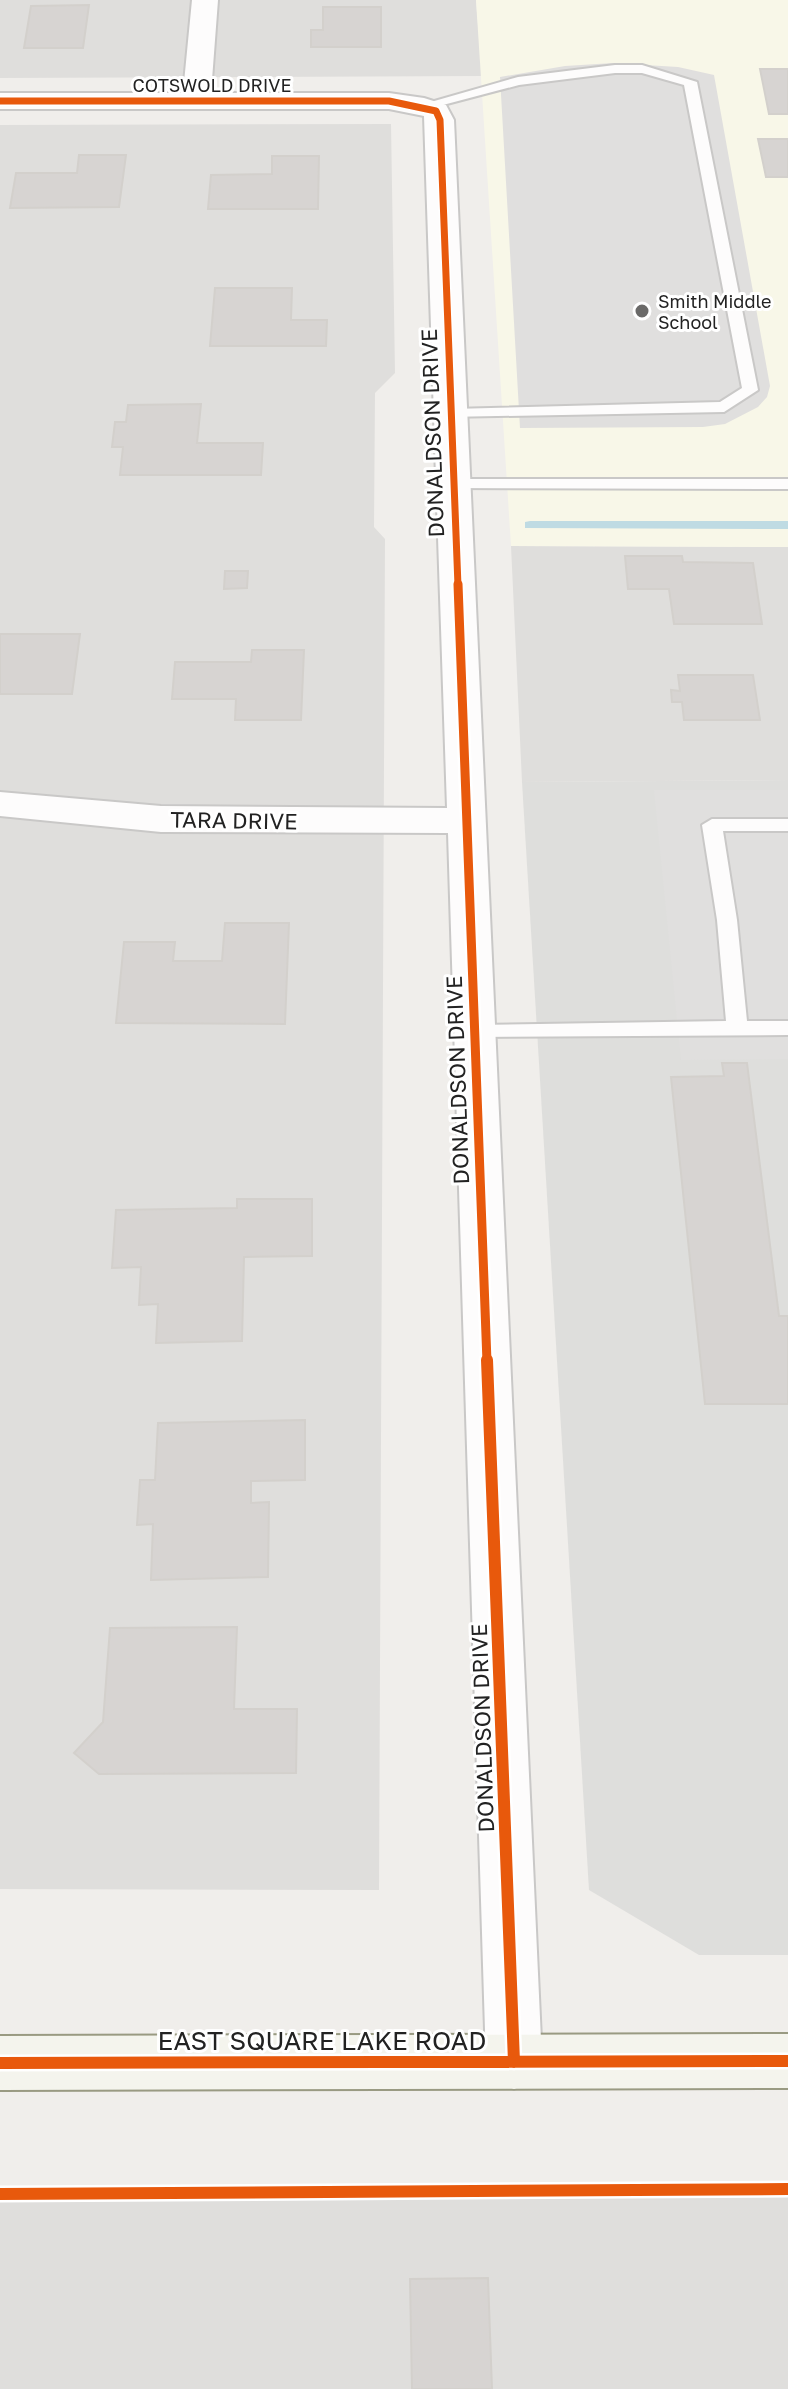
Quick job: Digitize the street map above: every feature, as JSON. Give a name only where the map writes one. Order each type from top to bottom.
[{"type":"main road","name":"EAST SQUARE LAKE ROAD","points":[[0,2063],[788,2061]]},
{"type":"street","points":[[196,101],[205,0]]},
{"type":"street","name":"COTSWOLD DRIVE","points":[[0,101],[373,101],[424,106]]},
{"type":"street","name":"DONALDSON DRIVE","points":[[424,106],[436,111],[441,127],[514,2062]]},
{"type":"street","name":"TARA DRIVE","points":[[0,804],[161,819],[468,821]]},
{"type":"lane","points":[[424,106],[518,81],[615,69],[642,69],[690,82],[750,390],[724,407],[452,414]]},
{"type":"lane","points":[[454,484],[788,484]]},
{"type":"lane","points":[[737,1028],[727,920],[712,825],[788,825]]},
{"type":"lane","points":[[476,1032],[788,1028]]},
{"type":"shaded area","points":[[0,0],[476,0],[482,76],[0,78]]},
{"type":"shaded area","name":"Smith Middle School","points":[[476,0],[788,0],[788,547],[511,546]]},
{"type":"shaded area","points":[[613,63],[678,67],[714,75],[770,386],[767,397],[758,407],[725,424],[703,427],[520,428],[500,77],[565,66]]},
{"type":"shaded area","points":[[391,124],[395,373],[375,393],[374,527],[385,539],[379,1890],[0,1889],[0,125]]},
{"type":"shaded area","points":[[511,546],[788,547],[788,780],[522,782]]},
{"type":"shaded area","points":[[788,780],[788,1955],[699,1955],[589,1890],[522,782]]},
{"type":"shaded area","points":[[654,790],[788,790],[788,1059],[681,1060]]},
{"type":"shaded area","points":[[788,2196],[788,2389],[0,2389],[0,2199]]},
{"type":"building","points":[[89,5],[83,48],[24,48],[31,6]]},
{"type":"building","points":[[323,7],[381,7],[381,47],[311,47],[311,30],[323,30]]},
{"type":"building","points":[[760,69],[788,69],[788,114],[769,114]]},
{"type":"building","points":[[758,139],[788,139],[788,177],[766,177]]},
{"type":"building","points":[[79,155],[126,155],[119,207],[10,208],[16,173],[77,173]]},
{"type":"building","points":[[272,156],[319,156],[318,209],[208,209],[211,175],[272,174]]},
{"type":"building","points":[[215,288],[292,288],[291,320],[327,320],[326,346],[210,346]]},
{"type":"building","points":[[201,404],[197,443],[263,443],[261,475],[120,475],[123,447],[112,447],[115,422],[126,422],[128,405]]},
{"type":"building","points":[[625,556],[682,556],[683,562],[753,563],[762,624],[674,624],[669,589],[628,589]]},
{"type":"building","points":[[225,571],[248,571],[247,588],[224,589]]},
{"type":"building","points":[[0,634],[80,634],[72,694],[0,694]]},
{"type":"building","points":[[252,650],[304,650],[301,720],[235,720],[236,699],[172,699],[175,662],[251,662]]},
{"type":"building","points":[[678,675],[753,675],[760,720],[684,720],[682,702],[672,702],[671,690],[680,691]]},
{"type":"building","points":[[225,923],[289,923],[285,1024],[116,1023],[124,942],[175,942],[173,961],[222,961]]},
{"type":"building","points":[[722,1063],[747,1063],[779,1316],[788,1316],[788,1404],[705,1404],[671,1077],[724,1076]]},
{"type":"building","points":[[237,1199],[312,1199],[312,1256],[244,1257],[242,1341],[156,1343],[158,1304],[139,1305],[141,1267],[112,1268],[116,1210],[237,1208]]},
{"type":"building","points":[[305,1420],[305,1480],[251,1481],[251,1503],[269,1502],[268,1577],[151,1580],[153,1524],[137,1525],[140,1480],[155,1480],[158,1423]]},
{"type":"building","points":[[237,1627],[234,1709],[297,1709],[296,1773],[99,1774],[74,1753],[103,1722],[110,1628]]},
{"type":"building","points":[[488,2278],[492,2389],[412,2389],[410,2279]]},
{"type":"waterway","points":[[530,525],[788,525]]},
{"type":"cycle path","points":[[0,101],[389,101],[424,106],[436,111],[440,120],[514,2062]]},
{"type":"cycle path","points":[[0,2063],[788,2061]]},
{"type":"cycle path","points":[[0,2194],[788,2189]]},
{"type":"place","name":"Smith Middle School","points":[[642,311]]}]
